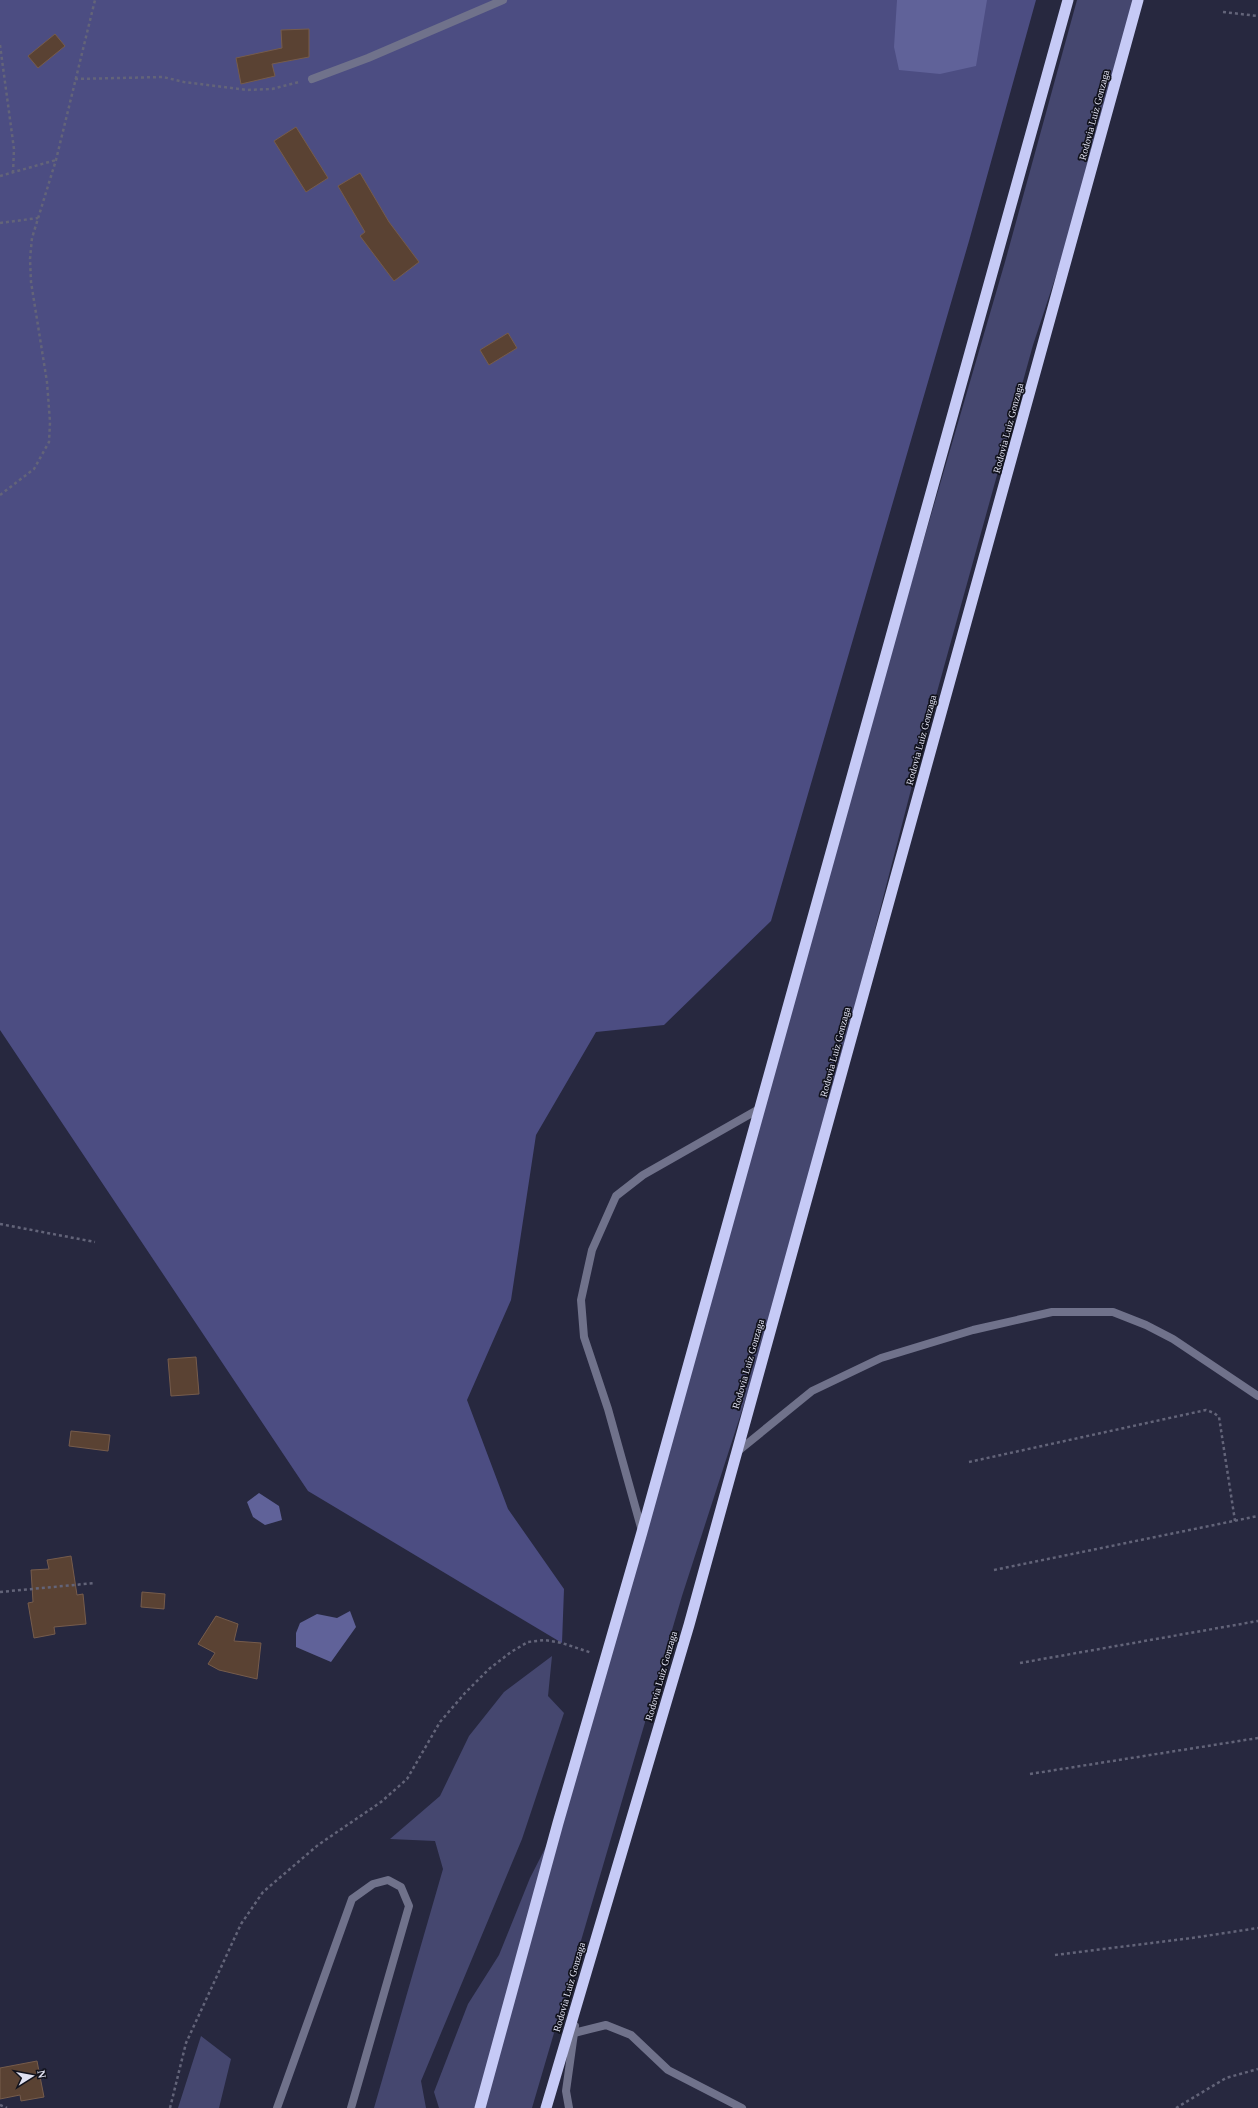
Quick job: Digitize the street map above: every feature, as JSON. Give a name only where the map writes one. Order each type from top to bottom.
[{"type":"highway","points":[[480,2108],[642,1532],[1068,0]]},
{"type":"highway","name":"Rodovia Luiz Gonzaga","points":[[546,2108],[689,1625],[1138,0]]},
{"type":"street","points":[[312,79],[368,58],[503,0]]},
{"type":"street","points":[[642,1532],[608,1409],[584,1338],[582,1300],[592,1250],[616,1196],[643,1174],[759,1109]]},
{"type":"street","points":[[737,1452],[812,1391],[881,1358],[973,1330],[1052,1312],[1113,1312],[1146,1325],[1174,1339],[1258,1396]]},
{"type":"street","points":[[277,2108],[352,1899],[373,1884],[388,1880],[401,1887],[409,1906],[351,2108]]},
{"type":"street","points":[[569,2108],[566,2091],[580,1991]]},
{"type":"street","points":[[574,2033],[606,2026],[631,2035],[668,2070],[742,2108]]},
{"type":"path","points":[[0,495],[34,469],[49,442],[50,422],[47,382],[31,282],[30,259],[32,238],[56,160],[95,0]]},
{"type":"path","points":[[1223,12],[1258,16]]},
{"type":"path","points":[[0,45],[14,149],[13,173]]},
{"type":"path","points":[[75,79],[163,77],[190,83],[246,90],[272,89],[312,79]]},
{"type":"path","points":[[0,176],[56,160]]},
{"type":"path","points":[[0,223],[38,218]]},
{"type":"path","points":[[0,1224],[95,1242]]},
{"type":"path","points":[[969,1462],[1206,1410],[1211,1411],[1218,1418],[1235,1521]]},
{"type":"path","points":[[994,1570],[1258,1516]]},
{"type":"path","points":[[0,1592],[95,1583]]},
{"type":"path","points":[[1020,1663],[1258,1621]]},
{"type":"path","points":[[170,2108],[186,2043],[241,1924],[263,1892],[318,1845],[381,1802],[407,1778],[440,1722],[475,1683],[511,1652],[528,1642],[545,1640],[562,1643],[606,1658]]},
{"type":"path","points":[[1030,1774],[1258,1738]]},
{"type":"path","points":[[1055,1955],[1192,1938],[1258,1928]]},
{"type":"path","points":[[1176,2108],[1226,2078],[1258,2069]]},
{"type":"path","points":[[0,2105],[7,2108]]},
{"type":"shaded area","points":[[0,0],[1036,0],[969,241],[771,921],[664,1025],[596,1032],[536,1135],[511,1300],[467,1400],[508,1509],[564,1589],[562,1643],[308,1491],[0,1030]]},
{"type":"shaded area","points":[[897,0],[987,0],[976,66],[940,74],[899,70],[894,47]]},
{"type":"shaded area","points":[[1077,0],[1138,0],[1092,167],[1033,345],[924,739],[787,1271],[682,1596],[532,2108],[480,2108],[805,946],[1005,262]]},
{"type":"shaded area","points":[[259,1493],[279,1506],[282,1520],[265,1525],[253,1517],[247,1502]]},
{"type":"shaded area","points":[[350,1611],[356,1627],[331,1662],[296,1647],[296,1633],[300,1623],[317,1614],[337,1618]]},
{"type":"shaded area","points":[[552,1656],[548,1696],[564,1713],[522,1839],[421,2081],[426,2108],[374,2108],[443,1869],[435,1841],[390,1839],[440,1796],[469,1736],[504,1692]]},
{"type":"shaded area","points":[[558,1823],[479,2108],[439,2108],[434,2092],[468,2004],[499,1955],[530,1878]]},
{"type":"shaded area","points":[[201,2036],[231,2059],[219,2108],[178,2108]]},
{"type":"building","points":[[309,29],[309,57],[272,64],[275,76],[241,84],[236,58],[282,48],[281,30]]},
{"type":"building","points":[[55,34],[65,46],[38,68],[28,56]]},
{"type":"building","points":[[296,127],[328,178],[306,192],[274,141]]},
{"type":"building","points":[[360,173],[389,222],[419,262],[394,281],[360,236],[365,232],[338,186]]},
{"type":"building","points":[[508,333],[517,348],[489,365],[480,350]]},
{"type":"building","points":[[196,1357],[199,1394],[171,1396],[168,1359]]},
{"type":"building","points":[[71,1431],[110,1435],[108,1451],[69,1446]]},
{"type":"building","points":[[71,1556],[77,1595],[83,1594],[86,1624],[54,1627],[55,1634],[34,1638],[28,1603],[33,1602],[31,1570],[49,1569],[47,1560]]},
{"type":"building","points":[[142,1592],[165,1594],[164,1609],[141,1607]]},
{"type":"building","points":[[216,1616],[238,1624],[234,1641],[261,1643],[257,1679],[219,1670],[208,1664],[215,1653],[198,1644]]},
{"type":"building","points":[[37,2061],[44,2097],[21,2101],[20,2095],[0,2099],[0,2068]]}]
